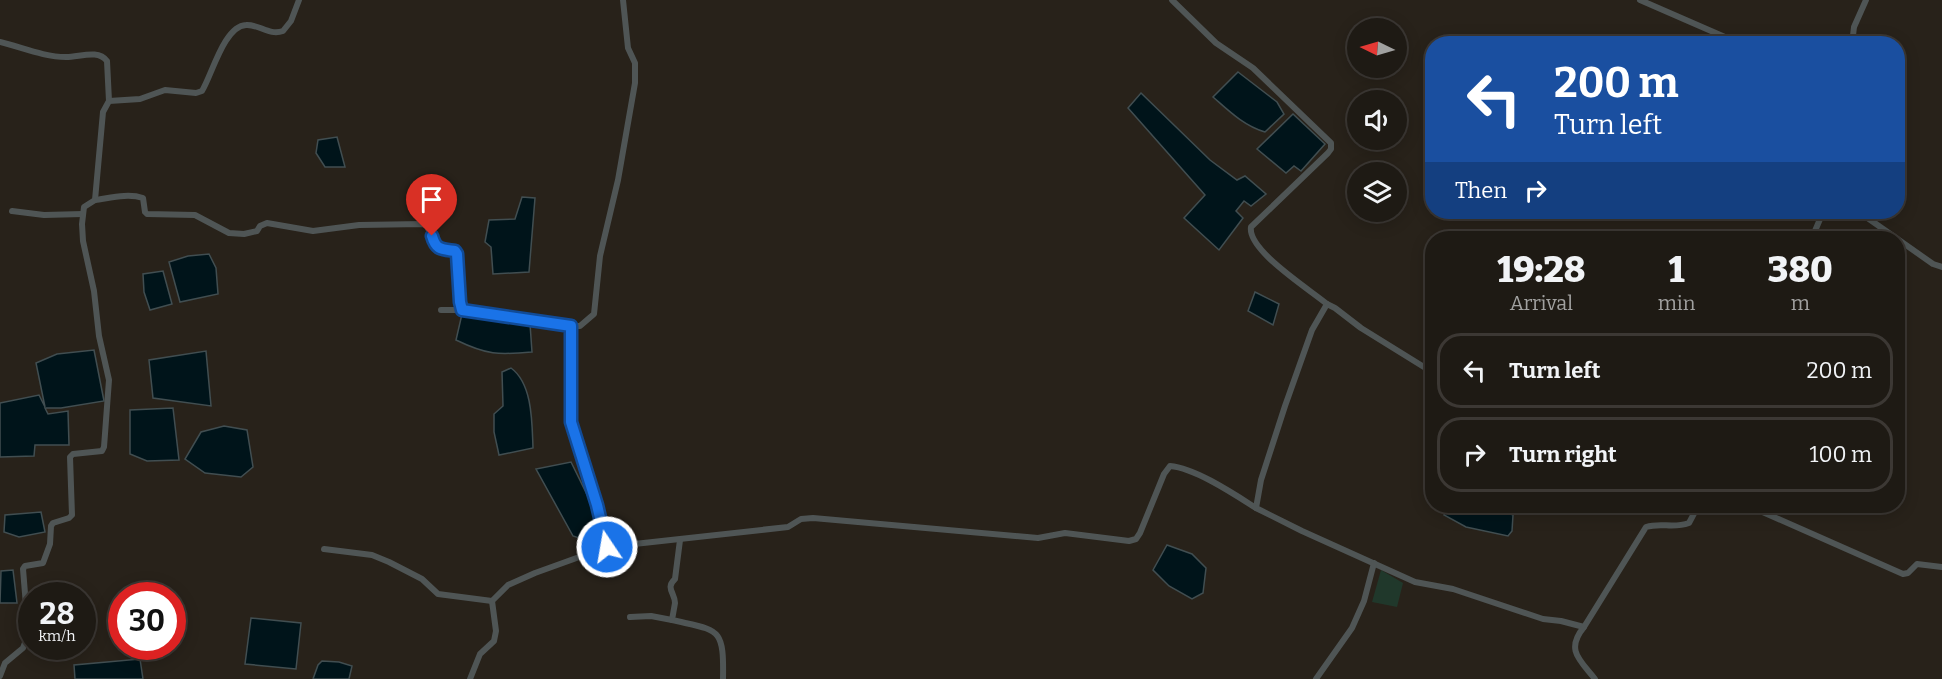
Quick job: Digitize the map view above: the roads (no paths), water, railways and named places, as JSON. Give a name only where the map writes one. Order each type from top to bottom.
[{"type":"street","points":[[109,101],[140,99],[165,90],[196,93],[202,91],[222,45],[238,28],[246,25],[272,32],[283,31],[291,21],[299,0]]},
{"type":"street","points":[[441,310],[462,310],[571,326],[580,326],[594,314],[600,256],[630,119],[635,83],[635,63],[628,48],[623,0]]},
{"type":"street","points":[[1172,0],[1216,43],[1252,68],[1330,143],[1331,149],[1328,153],[1251,227],[1250,234],[1254,243],[1278,266],[1327,304],[1425,368]]},
{"type":"street","points":[[1640,0],[1723,36]]},
{"type":"street","points":[[1853,36],[1854,27],[1866,0]]},
{"type":"street","points":[[0,42],[64,57],[95,54],[104,57],[107,61],[109,101],[103,112],[95,200]]},
{"type":"street","points":[[0,676],[5,663],[23,648],[26,640],[28,630],[23,569],[25,566],[43,563],[50,544],[51,526],[72,515],[70,457],[73,454],[102,451],[104,447],[109,380],[83,241],[84,207],[95,200],[141,196],[147,214],[195,215],[229,233],[244,234],[257,231],[260,225],[267,223],[314,231],[359,225],[423,224],[427,226],[439,250],[455,251],[457,254],[462,310]]},
{"type":"street","points":[[12,211],[44,215],[83,214]]},
{"type":"street","points":[[1869,219],[1886,231]]},
{"type":"street","points":[[1905,244],[1933,264],[1942,267]]},
{"type":"street","points":[[1256,508],[1261,480],[1288,397],[1312,330],[1327,304]]},
{"type":"street","points":[[571,326],[571,422],[595,496],[607,547]]},
{"type":"street","points":[[492,601],[508,585],[607,547],[788,527],[801,519],[813,518],[1038,538],[1074,533],[1129,541],[1136,539],[1140,533],[1164,474],[1170,466],[1179,467],[1302,531],[1415,582],[1453,589],[1543,619],[1584,627]]},
{"type":"street","points":[[1595,679],[1576,655],[1573,646],[1575,637],[1584,627],[1646,527],[1655,524],[1678,527],[1689,523],[1694,513]]},
{"type":"street","points":[[1765,513],[1903,574],[1908,573],[1917,564],[1942,567]]},
{"type":"street","points":[[672,620],[675,600],[670,589],[675,579],[680,540]]},
{"type":"street","points":[[324,549],[372,555],[422,579],[438,594],[492,601]]},
{"type":"street","points":[[1316,679],[1352,628],[1364,601],[1374,563]]},
{"type":"street","points":[[470,679],[480,654],[494,641],[496,631],[492,601]]},
{"type":"street","points":[[630,617],[651,616],[672,620],[710,629],[718,634],[722,646],[723,679]]}]
